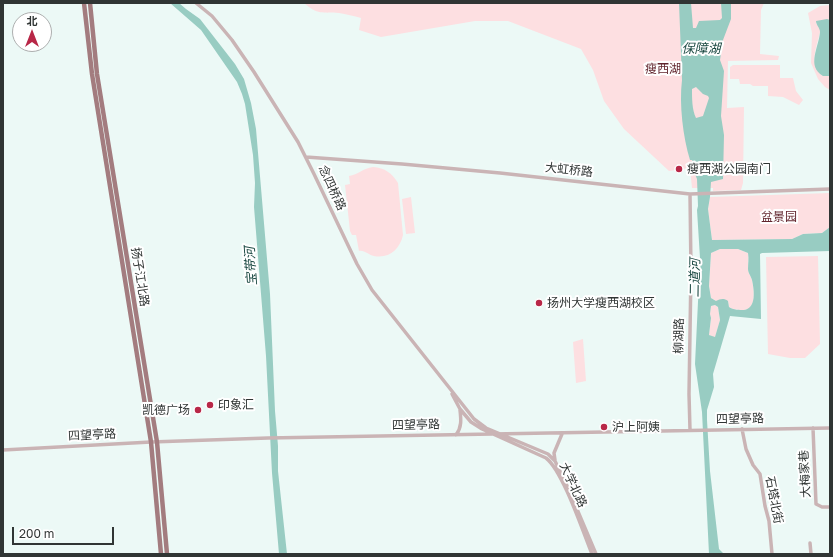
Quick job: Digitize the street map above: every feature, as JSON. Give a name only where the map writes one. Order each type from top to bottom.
[{"type":"main road","name":"扬子江北路","points":[[84,3],[92,74],[152,442],[161,554]]},
{"type":"main road","name":"扬子江北路","points":[[90,3],[97,74],[158,442],[167,554]]},
{"type":"street","name":"念四桥路","points":[[196,3],[212,16],[232,40],[254,72],[306,157],[357,264],[372,290],[474,419],[486,428],[504,434]]},
{"type":"street","name":"大虹桥路","points":[[306,157],[485,171],[690,194],[830,189]]},
{"type":"street","name":"柳湖路","points":[[690,194],[690,430]]},
{"type":"street","name":"念四桥路","points":[[446,385],[460,409],[471,422],[494,434]]},
{"type":"street","points":[[456,435],[460,430],[462,420],[460,409]]},
{"type":"street","name":"大梅家巷","points":[[813,428],[816,504],[822,507],[830,507]]},
{"type":"street","name":"四望亭路","points":[[3,450],[152,442],[268,438],[562,434],[830,428]]},
{"type":"street","name":"石塔北街","points":[[742,429],[746,449],[753,465],[760,474],[769,521],[772,554]]},
{"type":"street","name":"大学北路","points":[[494,434],[552,462],[566,489],[592,554]]},
{"type":"street","name":"大学北路","points":[[504,434],[548,454],[555,461],[596,554]]},
{"type":"street","points":[[555,461],[554,453],[562,434]]},
{"type":"street","points":[[810,543],[811,554]]},
{"type":"green space","name":"瘦西湖","points":[[304,3],[764,3],[761,10],[760,54],[779,56],[778,60],[728,61],[727,108],[744,107],[743,183],[741,190],[713,191],[713,188],[692,188],[690,168],[669,171],[624,129],[604,101],[593,70],[581,49],[508,21],[475,21],[381,37],[359,30],[361,18],[339,13],[324,13],[309,7]]},
{"type":"green space","points":[[830,5],[830,20],[816,23],[820,29],[820,32],[815,54],[815,64],[821,75],[830,76],[830,90],[818,79],[811,63],[812,33],[808,13],[820,6]]},
{"type":"green space","points":[[733,65],[780,65],[780,78],[793,78],[796,91],[803,100],[799,105],[783,97],[768,96],[768,86],[740,84],[739,79],[730,79],[730,67]]},
{"type":"green space","points":[[373,167],[388,172],[398,183],[403,235],[402,240],[393,252],[379,257],[359,251],[356,235],[352,235],[350,231],[345,185],[350,184],[349,176]]},
{"type":"green space","name":"盆景园","points":[[830,193],[830,227],[822,233],[803,234],[792,239],[712,240],[708,209],[710,197]]},
{"type":"green space","points":[[411,197],[415,233],[406,234],[402,199]]},
{"type":"green space","name":"盆景园","points":[[720,249],[738,249],[748,253],[748,270],[752,280],[754,298],[748,309],[732,309],[729,307],[728,301],[716,301],[711,298],[709,286],[711,253]]},
{"type":"green space","points":[[818,256],[820,344],[805,358],[790,358],[768,354],[766,257]]},
{"type":"green space","points":[[715,305],[718,307],[720,320],[715,338],[709,335],[711,306]]},
{"type":"green space","points":[[583,339],[586,381],[576,383],[573,342]]},
{"type":"water","points":[[170,3],[179,3],[200,19],[235,64],[244,79],[251,103],[256,129],[270,294],[278,471],[287,554],[279,554],[272,473],[266,356],[254,207],[255,183],[253,155],[245,104],[237,82],[201,30]]},
{"type":"water","name":"保障湖","points":[[679,3],[691,3],[693,28],[696,28],[699,21],[720,20],[722,18],[721,3],[731,3],[731,19],[723,40],[720,60],[724,71],[721,116],[724,135],[723,179],[711,182],[708,209],[712,240],[792,239],[803,234],[822,233],[830,227],[830,251],[760,254],[761,319],[730,316],[713,374],[714,387],[707,410],[710,471],[719,549],[724,554],[709,554],[702,412],[695,364],[699,281],[701,274],[697,210],[697,179],[691,164],[693,163],[692,160],[690,160],[684,131],[681,110],[682,80]],"holes":[[[696,87],[709,98],[703,116],[696,118],[692,100],[692,89]],[[720,249],[738,249],[748,253],[748,270],[752,280],[754,293],[753,302],[748,309],[732,309],[729,307],[728,301],[722,299],[716,301],[711,298],[709,286],[711,253]],[[715,305],[718,307],[720,320],[715,337],[709,335],[711,306]]]},
{"type":"water","points":[[827,19],[830,20],[830,76],[823,76],[818,72],[814,62],[820,32],[816,21]]},
{"type":"place","name":"瘦西湖公园南门","points":[[679,169]]},
{"type":"place","name":"扬州大学瘦西湖校区","points":[[539,303]]},
{"type":"place","name":"印象汇","points":[[210,405]]},
{"type":"place","name":"凯德广场","points":[[198,410]]},
{"type":"place","name":"沪上阿姨","points":[[604,427]]},
{"type":"water label","name":"宝带河","points":[[251,266]]},
{"type":"water label","name":"二道河","points":[[695,278]]}]
